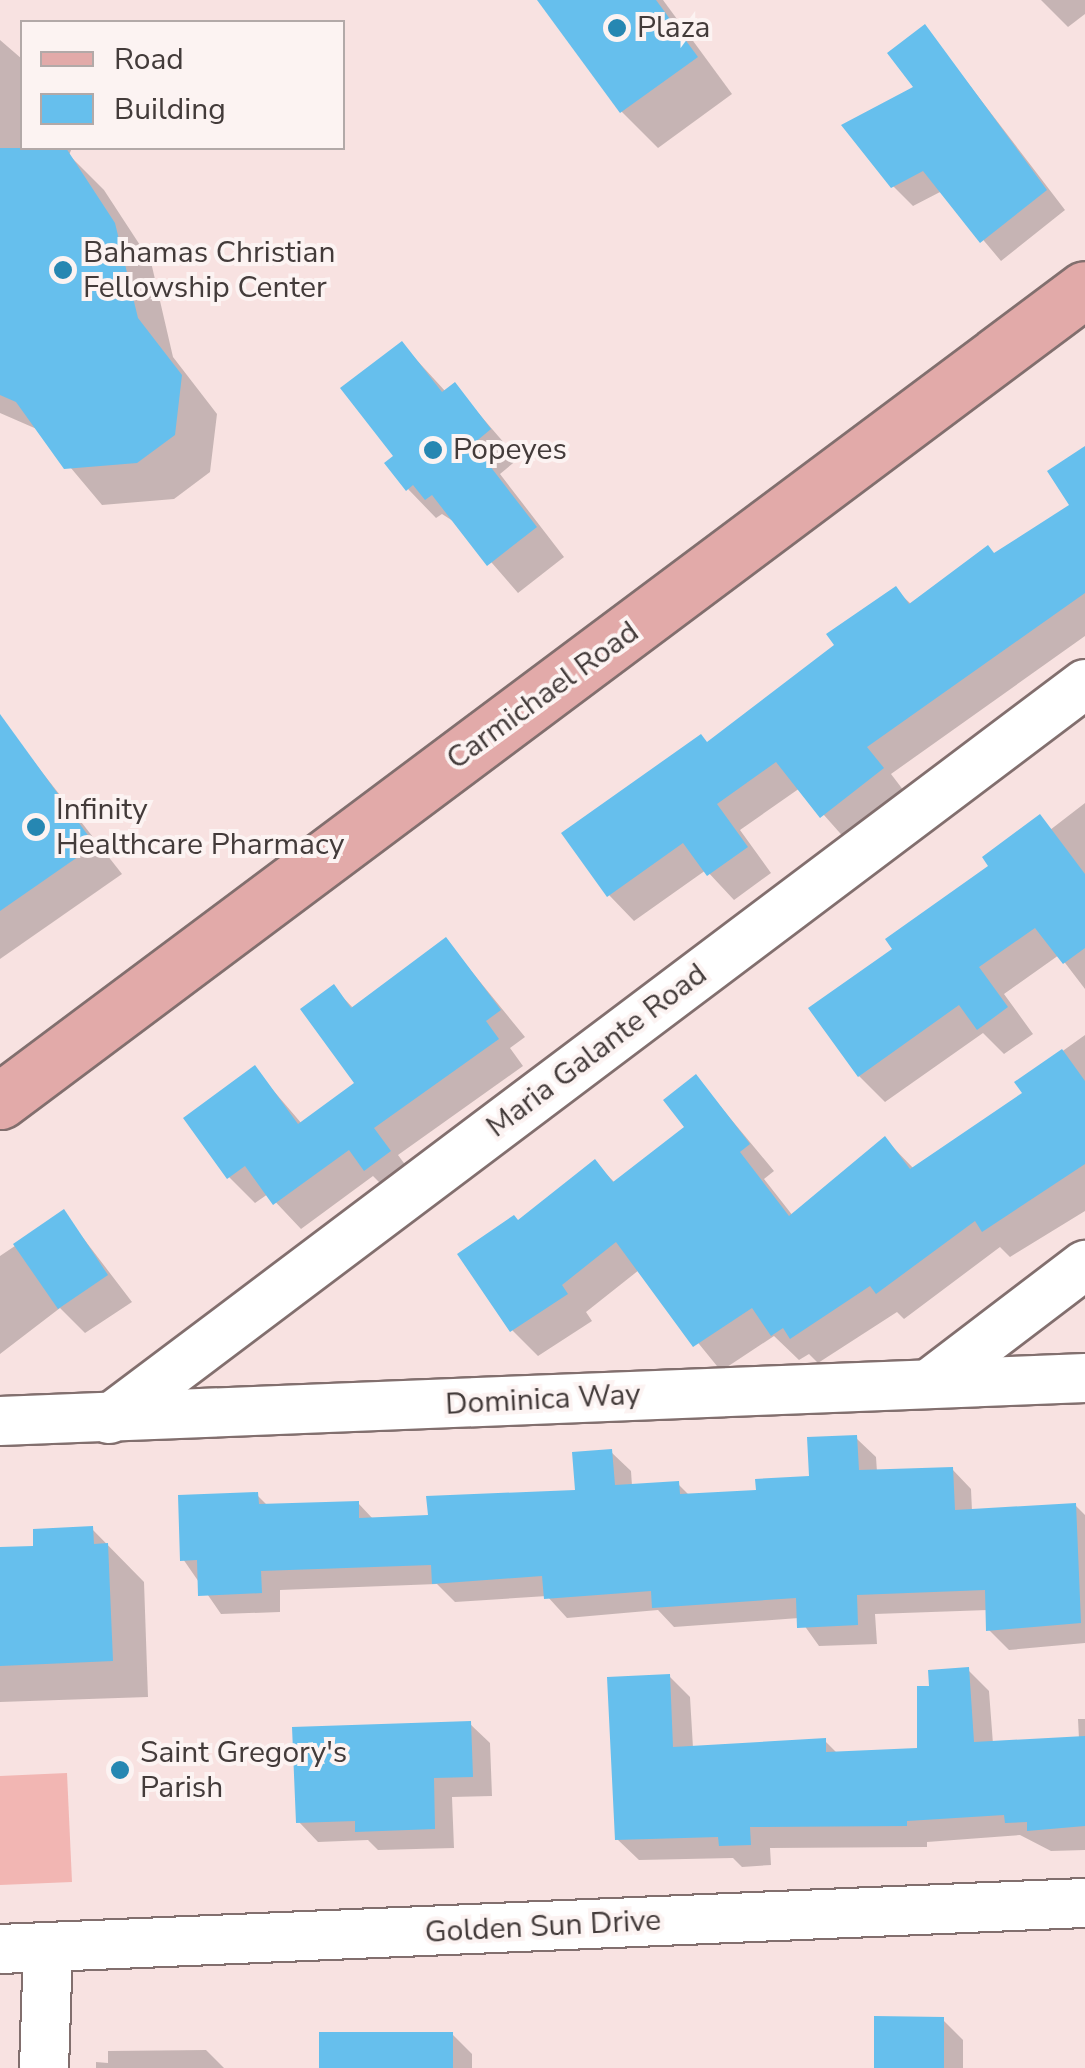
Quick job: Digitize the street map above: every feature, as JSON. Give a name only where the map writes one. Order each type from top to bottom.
[{"type":"main road","name":"Carmichael Road","points":[[0,1101],[1085,289]]},
{"type":"street","name":"Maria Galante Road","points":[[110,1420],[1085,684]]},
{"type":"street","points":[[930,1384],[1085,1265]]},
{"type":"street","name":"Dominica Way","points":[[0,1421],[110,1420],[1085,1378]]},
{"type":"street","name":"Golden Sun Drive","points":[[0,1949],[1085,1903]]},
{"type":"street","points":[[44,2068],[48,1949]]},
{"type":"shaded area","points":[[67,1773],[72,1882],[0,1885],[0,1776]]},
{"type":"building","name":"Plaza","points":[[537,0],[656,0],[698,57],[620,113]]},
{"type":"building","points":[[925,24],[1047,190],[980,243],[923,171],[891,188],[841,125],[913,87],[887,53]]},
{"type":"building","name":"Bahamas Christian Fellowship Center","points":[[0,148],[67,150],[115,223],[138,318],[182,375],[175,435],[137,463],[64,469],[16,402],[0,395]]},
{"type":"building","name":"Popeyes","points":[[402,341],[442,392],[455,382],[491,429],[473,444],[537,527],[487,566],[432,495],[425,500],[413,485],[406,491],[384,463],[393,456],[340,388]]},
{"type":"building","points":[[1085,446],[1085,593],[867,747],[884,768],[820,818],[776,762],[717,804],[748,847],[707,876],[683,843],[607,897],[561,833],[701,734],[707,742],[834,645],[826,634],[896,586],[909,604],[988,545],[994,553],[1069,505],[1047,471]]},
{"type":"building","points":[[0,714],[95,845],[0,911]]},
{"type":"building","points":[[1040,814],[1085,874],[1085,948],[1063,964],[1035,928],[979,967],[1008,1007],[977,1030],[959,1005],[858,1077],[808,1008],[892,949],[885,939],[988,866],[982,857]]},
{"type":"building","points":[[446,937],[501,1010],[486,1021],[499,1039],[374,1128],[391,1151],[364,1171],[349,1150],[273,1205],[245,1166],[227,1179],[183,1118],[255,1065],[298,1124],[354,1083],[300,1009],[334,984],[351,1008]]},
{"type":"building","points":[[1062,1049],[1085,1081],[1085,1164],[982,1232],[975,1221],[876,1294],[870,1286],[790,1339],[783,1328],[771,1336],[752,1308],[693,1347],[616,1242],[562,1285],[568,1294],[510,1332],[457,1254],[514,1215],[518,1220],[595,1159],[613,1182],[684,1127],[663,1100],[696,1074],[750,1144],[740,1152],[789,1216],[885,1136],[910,1169],[1022,1093],[1014,1082]]},
{"type":"building","points":[[64,1209],[108,1275],[58,1309],[13,1244]]},
{"type":"building","points":[[857,1435],[859,1470],[953,1467],[955,1510],[1076,1503],[1081,1623],[986,1631],[985,1590],[857,1595],[858,1625],[797,1628],[796,1598],[652,1608],[651,1591],[544,1599],[542,1576],[432,1584],[431,1565],[261,1571],[262,1593],[198,1596],[197,1560],[180,1561],[178,1495],[258,1492],[259,1504],[359,1501],[359,1518],[428,1515],[426,1496],[575,1490],[572,1452],[612,1449],[615,1485],[679,1481],[680,1494],[756,1490],[755,1479],[809,1476],[807,1437]]},
{"type":"building","points":[[93,1526],[94,1544],[108,1543],[113,1661],[0,1666],[0,1547],[33,1546],[33,1529]]},
{"type":"building","points":[[969,1667],[974,1742],[1085,1736],[1085,1826],[1027,1831],[1027,1822],[1005,1823],[1004,1815],[907,1821],[907,1826],[750,1827],[751,1845],[719,1846],[718,1837],[615,1840],[607,1677],[670,1674],[673,1747],[826,1738],[826,1752],[917,1748],[917,1686],[929,1686],[928,1670]]},
{"type":"building","points":[[471,1721],[473,1777],[434,1778],[435,1829],[355,1832],[355,1821],[296,1823],[292,1727]]},
{"type":"building","points":[[874,2016],[944,2017],[944,2068],[874,2068]]},
{"type":"building","points":[[319,2032],[453,2032],[453,2068],[319,2068]]},
{"type":"place","name":"Plaza","points":[[617,28]]},
{"type":"place","name":"Bahamas Christian Fellowship Center","points":[[63,270]]},
{"type":"place","name":"Popeyes","points":[[433,450]]},
{"type":"place","name":"Infinity Healthcare Pharmacy","points":[[36,827]]},
{"type":"place","name":"Saint Gregory's Parish","points":[[120,1770]]}]
